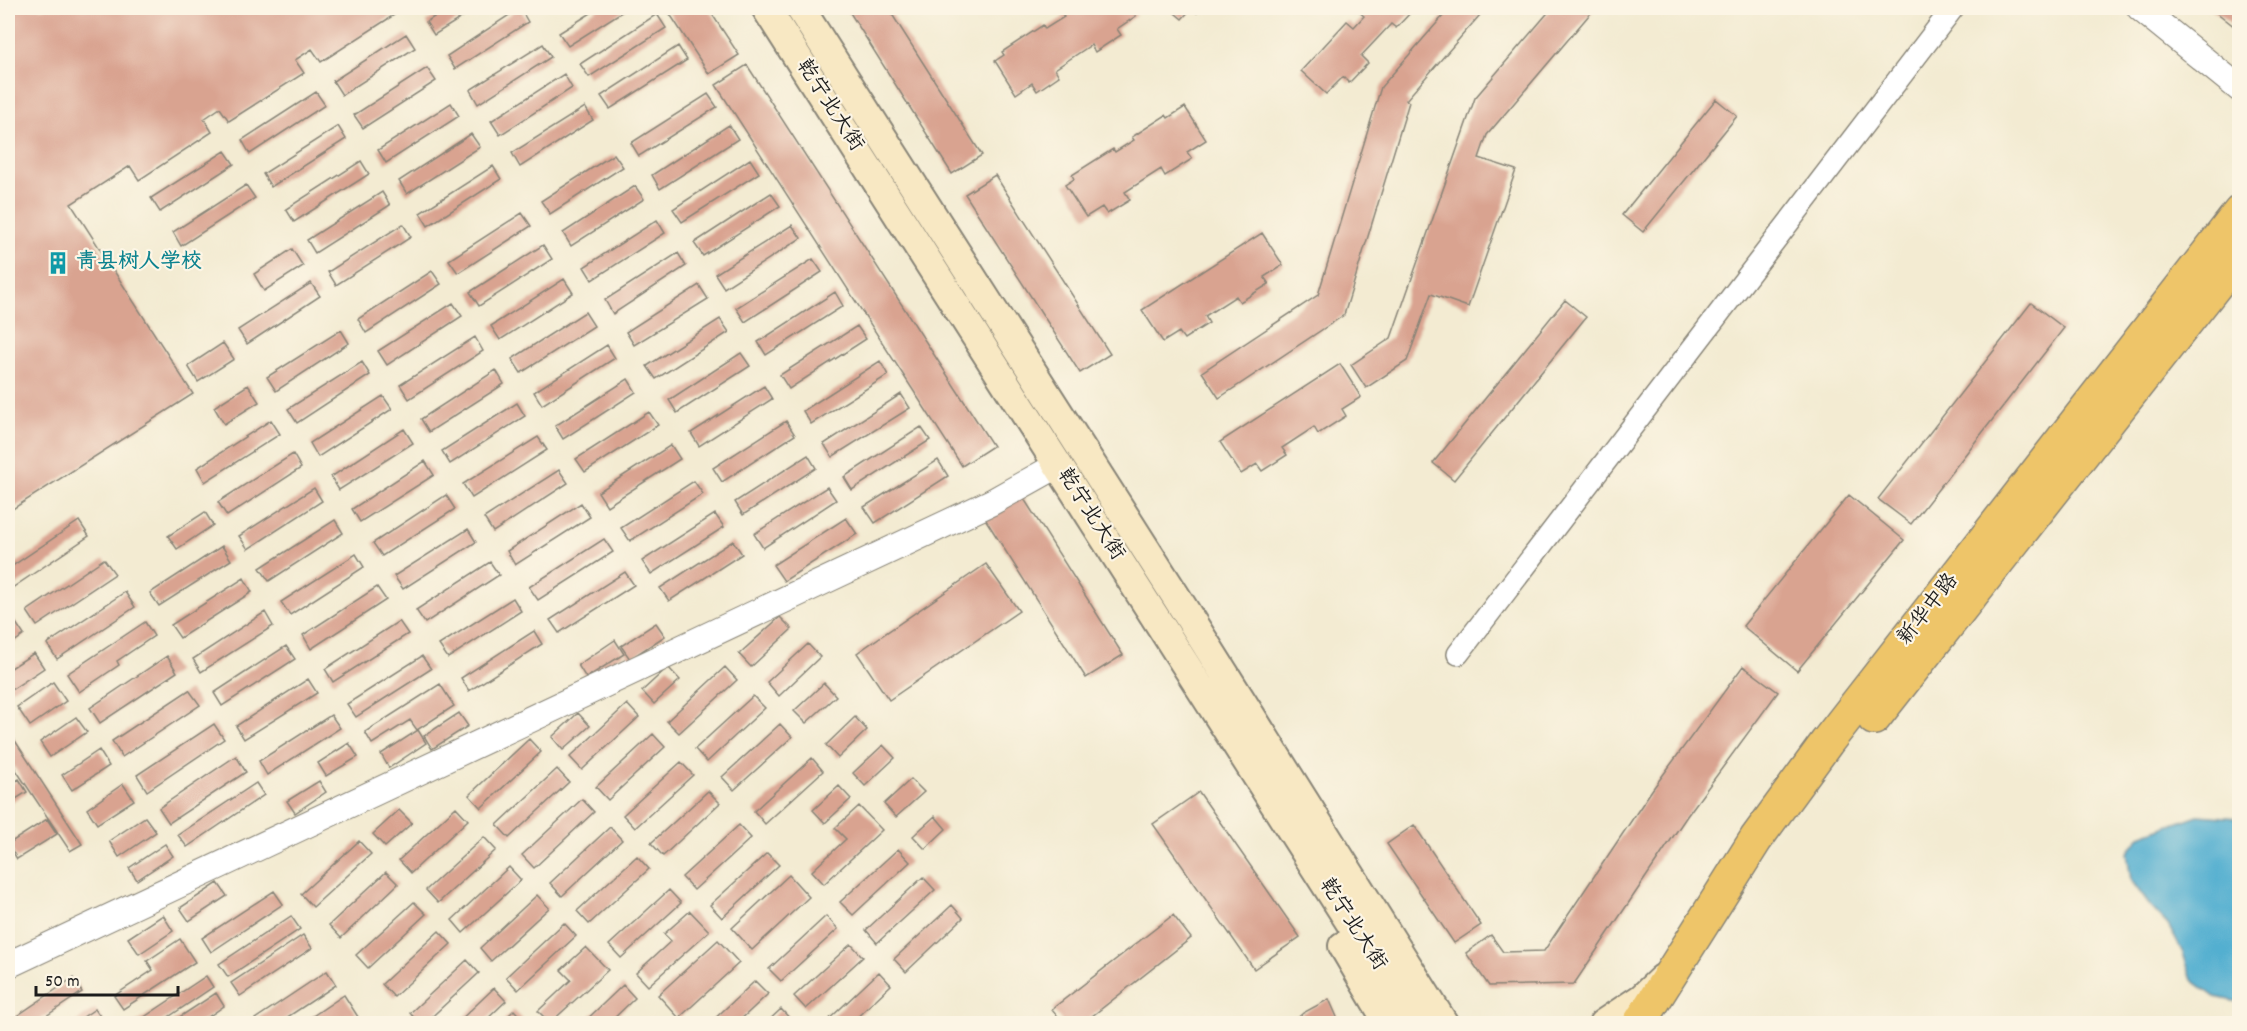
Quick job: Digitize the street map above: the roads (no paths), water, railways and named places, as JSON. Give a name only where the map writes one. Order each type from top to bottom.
[{"type":"main road","name":"乾宁北大街","points":[[766,8],[1414,1023]]},
{"type":"main road","name":"乾宁北大街","points":[[800,8],[1177,598],[1444,1023]]},
{"type":"main road","name":"新华中路","points":[[1639,1023],[1755,840],[1827,742],[2240,212]]},
{"type":"main road","name":"新华中路","points":[[1665,1023],[1773,852],[1844,756],[2240,254]]},
{"type":"main road","points":[[1256,774],[1266,815],[1389,1023]]},
{"type":"main road","points":[[1381,923],[1446,1010],[1463,1023]]},
{"type":"main road","points":[[1603,1023],[1642,998],[1676,965]]},
{"type":"street","points":[[1458,654],[1953,8]]},
{"type":"street","points":[[2140,8],[2240,89]]},
{"type":"street","points":[[8,965],[992,502],[1058,465]]},
{"type":"water","points":[[2198,815],[2239,818],[2239,1002],[2215,997],[2192,980],[2183,953],[2168,925],[2150,906],[2131,880],[2127,853],[2140,836]]},
{"type":"place","name":"青县树人学校","points":[[58,263]]}]
